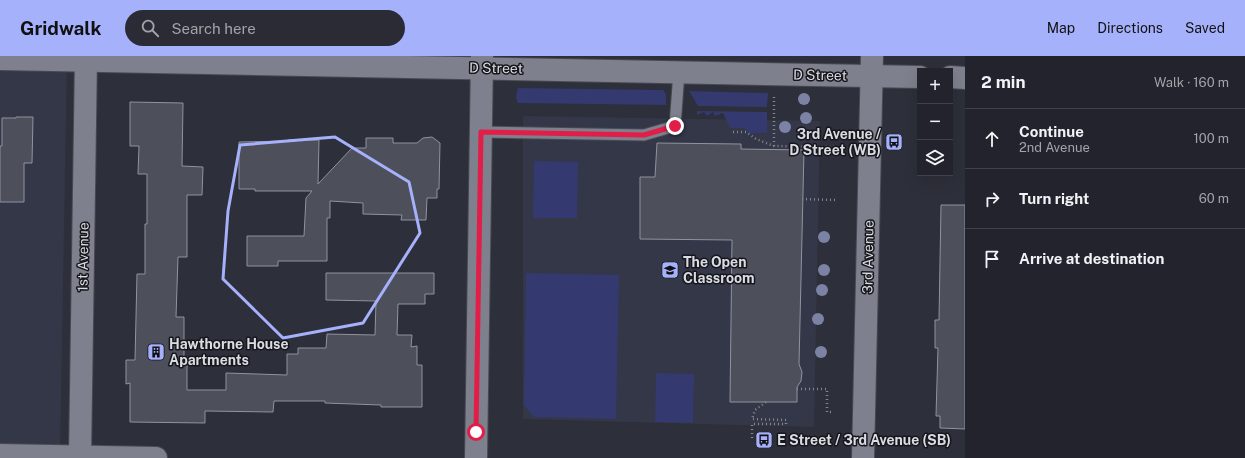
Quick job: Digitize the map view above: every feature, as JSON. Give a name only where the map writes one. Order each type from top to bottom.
[{"type":"street","name":"D Street","points":[[11,58],[482,62],[679,72],[872,66],[917,76]]},
{"type":"street","name":"1st Avenue","points":[[80,457],[86,58]]},
{"type":"street","points":[[476,458],[482,62]]},
{"type":"street","name":"3rd Avenue","points":[[863,458],[872,66]]},
{"type":"street","points":[[953,77],[965,78]]},
{"type":"street","points":[[0,455],[156,458]]},
{"type":"lane","points":[[481,132],[644,135],[675,126],[679,72]]},
{"type":"path","points":[[774,93],[774,146]]},
{"type":"path","points":[[733,132],[746,132],[756,139],[774,146],[836,147]]},
{"type":"path","points":[[802,199],[835,200]]},
{"type":"path","points":[[797,389],[827,389],[827,412],[833,412]]},
{"type":"path","points":[[752,438],[752,424],[786,424],[786,420],[752,419],[756,410],[766,402]]},
{"type":"highlighted area","points":[[335,137],[409,182],[420,233],[363,323],[283,338],[223,279],[228,211],[240,145]]},
{"type":"shaded area","points":[[0,56],[67,56],[60,458],[0,458]]},
{"type":"shaded area","points":[[518,88],[663,90],[666,94],[666,105],[518,103],[516,96]]},
{"type":"shaded area","points":[[689,91],[768,93],[767,107],[698,106]]},
{"type":"shaded area","points":[[697,111],[767,112],[767,133],[749,133],[744,128],[730,128],[723,113],[715,116],[713,112],[707,116],[704,112],[697,115]]},
{"type":"shaded area","name":"The Open Classroom","points":[[523,116],[820,121],[814,427],[523,419]]},
{"type":"shaded area","points":[[534,161],[578,162],[577,218],[533,218]]},
{"type":"shaded area","points":[[526,273],[619,275],[616,419],[534,417],[524,405]]},
{"type":"shaded area","points":[[656,373],[694,374],[693,423],[655,422]]},
{"type":"building","points":[[130,102],[183,103],[182,166],[203,167],[202,195],[187,195],[187,257],[178,257],[176,317],[184,317],[184,364],[187,364],[187,390],[226,390],[226,373],[287,375],[287,354],[298,354],[298,348],[326,348],[327,334],[375,335],[376,301],[326,300],[326,273],[434,273],[434,294],[425,294],[425,304],[398,304],[397,335],[412,335],[411,347],[417,346],[417,365],[422,365],[422,407],[381,407],[381,405],[325,403],[325,401],[274,401],[273,412],[205,411],[205,423],[130,422],[130,383],[126,384],[126,360],[135,360],[137,274],[145,274],[147,174],[138,174],[139,146],[130,146]]},
{"type":"building","points":[[33,117],[32,163],[24,163],[24,202],[0,202],[0,146],[2,146],[2,118]]},
{"type":"building","points":[[432,137],[440,143],[439,189],[437,189],[437,198],[427,198],[426,220],[401,220],[402,215],[363,214],[363,203],[330,201],[330,218],[327,218],[327,261],[278,261],[278,266],[247,266],[247,236],[304,236],[306,198],[312,191],[255,191],[255,189],[239,189],[239,142],[319,140],[318,184],[352,148],[366,148],[366,138],[393,138],[393,143],[417,143],[423,138]]},
{"type":"building","points":[[657,143],[741,144],[741,149],[804,150],[799,364],[802,372],[801,381],[797,387],[797,402],[730,402],[732,240],[640,239],[640,177],[655,177]]},
{"type":"building","points":[[941,205],[965,205],[965,429],[940,428],[940,416],[936,416],[938,348],[935,348],[935,320],[939,320]]},
{"type":"place","name":"3rd Avenue / D Street (WB)","points":[[894,142]]},
{"type":"place","name":"The Open Classroom","points":[[670,270]]},
{"type":"place","name":"Hawthorne House Apartments","points":[[156,352]]},
{"type":"place","name":"E Street / 3rd Avenue (SB)","points":[[764,440]]},
{"type":"route","points":[[476,432],[481,132],[644,135],[675,126]]}]
